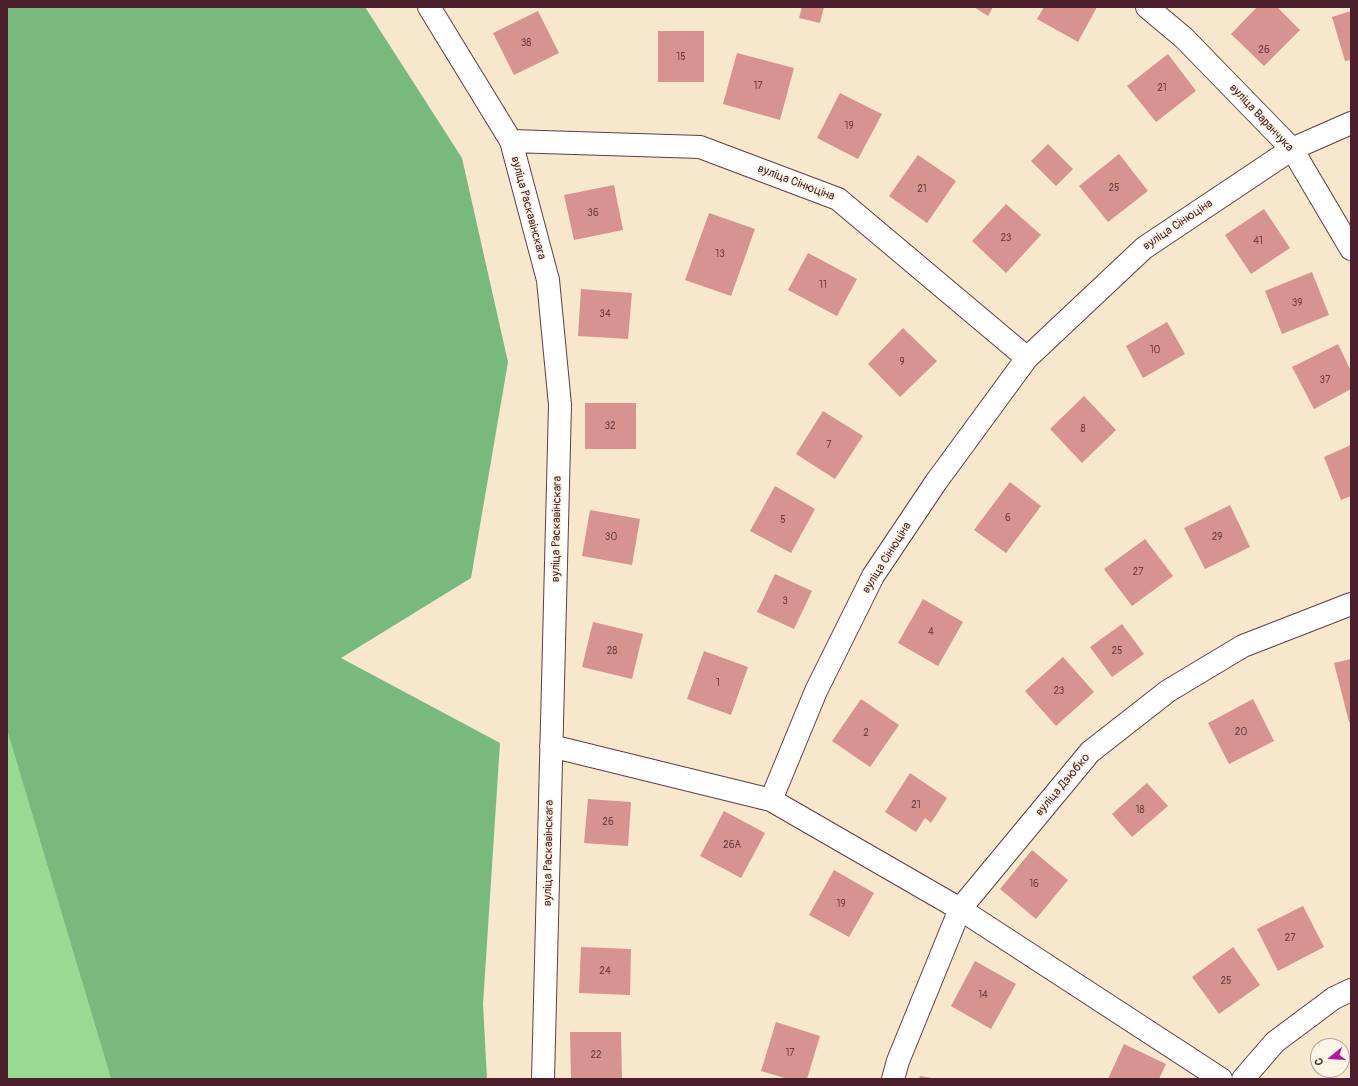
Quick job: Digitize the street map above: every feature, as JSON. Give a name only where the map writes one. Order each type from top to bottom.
[{"type":"street","name":"вуліца Раскавінскага","points":[[429,7],[511,141],[548,280],[560,405],[543,1079]]},
{"type":"street","name":"вуліца Варанчука","points":[[1147,7],[1184,38],[1292,149],[1351,249]]},
{"type":"street","name":"вуліца Сінюціна","points":[[771,800],[816,691],[873,576],[936,482],[1028,358],[1144,248],[1292,149],[1351,122]]},
{"type":"street","name":"вуліца Сінюціна","points":[[511,141],[700,147],[838,199],[1028,358]]},
{"type":"street","name":"вуліца Дзюбко","points":[[893,1079],[898,1061],[960,909],[1085,758],[1096,747],[1168,691],[1243,646],[1351,604]]},
{"type":"street","points":[[551,746],[771,800],[960,909],[1221,1079]]},
{"type":"street","points":[[1243,1079],[1275,1042],[1334,998],[1351,990]]},
{"type":"green space","points":[[7,7],[365,7],[462,158],[508,362],[471,578],[341,658],[500,743],[483,1004],[487,1079],[111,1079],[7,730]]},
{"type":"green space","points":[[7,730],[111,1079],[7,1079]]},
{"type":"building","points":[[802,7],[824,7],[820,23],[799,18]]},
{"type":"building","points":[[974,7],[993,7],[988,16]]},
{"type":"building","points":[[1044,7],[1097,7],[1078,42],[1037,19]]},
{"type":"building","points":[[1257,7],[1277,7],[1300,30],[1264,66],[1231,34]]},
{"type":"building","points":[[538,11],[559,53],[514,75],[493,33]]},
{"type":"building","points":[[1351,11],[1351,60],[1345,61],[1332,17]]},
{"type":"building","points":[[658,31],[704,31],[704,82],[658,82]]},
{"type":"building","points":[[737,53],[794,68],[780,120],[723,104]]},
{"type":"building","points":[[1168,54],[1196,91],[1156,122],[1127,86]]},
{"type":"building","points":[[840,93],[882,114],[858,159],[817,138]]},
{"type":"building","points":[[1048,144],[1073,169],[1056,186],[1031,161]]},
{"type":"building","points":[[1119,154],[1148,191],[1108,222],[1079,186]]},
{"type":"building","points":[[918,155],[956,181],[927,223],[889,196]]},
{"type":"building","points":[[614,185],[623,230],[574,240],[564,195]]},
{"type":"building","points":[[1006,204],[1041,235],[1006,273],[972,241]]},
{"type":"building","points":[[1264,209],[1290,248],[1251,274],[1225,235]]},
{"type":"building","points":[[709,213],[755,229],[731,296],[685,280]]},
{"type":"building","points":[[808,253],[857,279],[837,316],[788,290]]},
{"type":"building","points":[[1312,272],[1329,315],[1282,334],[1265,291]]},
{"type":"building","points":[[581,289],[632,293],[628,339],[578,336]]},
{"type":"building","points":[[1167,322],[1185,354],[1143,378],[1126,346]]},
{"type":"building","points":[[903,328],[937,361],[900,397],[868,364]]},
{"type":"building","points":[[1338,344],[1351,371],[1351,389],[1314,409],[1292,367]]},
{"type":"building","points":[[1084,396],[1116,430],[1082,463],[1050,429]]},
{"type":"building","points":[[585,403],[636,403],[636,449],[585,449]]},
{"type":"building","points":[[823,411],[863,436],[835,479],[796,454]]},
{"type":"building","points":[[1351,445],[1351,496],[1341,500],[1324,457]]},
{"type":"building","points":[[1010,482],[1041,506],[1006,553],[974,530]]},
{"type":"building","points":[[775,486],[815,509],[791,553],[750,531]]},
{"type":"building","points":[[1230,505],[1250,547],[1205,569],[1184,528]]},
{"type":"building","points":[[590,510],[640,519],[632,565],[582,556]]},
{"type":"building","points":[[1145,539],[1173,576],[1132,606],[1104,569]]},
{"type":"building","points":[[775,574],[812,591],[794,629],[757,612]]},
{"type":"building","points":[[923,599],[963,622],[938,666],[898,643]]},
{"type":"building","points":[[593,622],[643,634],[632,679],[582,667]]},
{"type":"building","points":[[1122,624],[1144,654],[1112,677],[1090,647]]},
{"type":"building","points":[[704,651],[748,667],[731,715],[687,699]]},
{"type":"building","points":[[1063,657],[1094,692],[1056,726],[1025,691]]},
{"type":"building","points":[[1351,659],[1351,722],[1349,722],[1334,663]]},
{"type":"building","points":[[861,699],[899,725],[870,767],[832,741]]},
{"type":"building","points":[[1253,699],[1274,741],[1229,764],[1208,723]]},
{"type":"building","points":[[910,773],[947,798],[931,823],[925,818],[916,832],[885,812]]},
{"type":"building","points":[[1147,783],[1168,806],[1132,837],[1112,814]]},
{"type":"building","points":[[588,799],[631,802],[628,846],[584,843]]},
{"type":"building","points":[[724,811],[765,833],[741,878],[700,856]]},
{"type":"building","points":[[1032,850],[1068,880],[1036,919],[1000,889]]},
{"type":"building","points":[[834,870],[874,893],[849,937],[809,915]]},
{"type":"building","points":[[1303,906],[1324,947],[1278,971],[1257,929]]},
{"type":"building","points":[[581,947],[631,949],[630,995],[579,993]]},
{"type":"building","points":[[1233,947],[1260,985],[1219,1014],[1192,977]]},
{"type":"building","points":[[975,961],[1016,984],[991,1029],[951,1006]]},
{"type":"building","points":[[776,1022],[820,1036],[807,1079],[788,1079],[761,1071]]},
{"type":"building","points":[[570,1032],[621,1032],[622,1078],[571,1079]]},
{"type":"building","points":[[1124,1044],[1166,1064],[1159,1079],[1108,1079]]},
{"type":"building","points":[[920,1076],[931,1078],[931,1079],[919,1079]]}]
